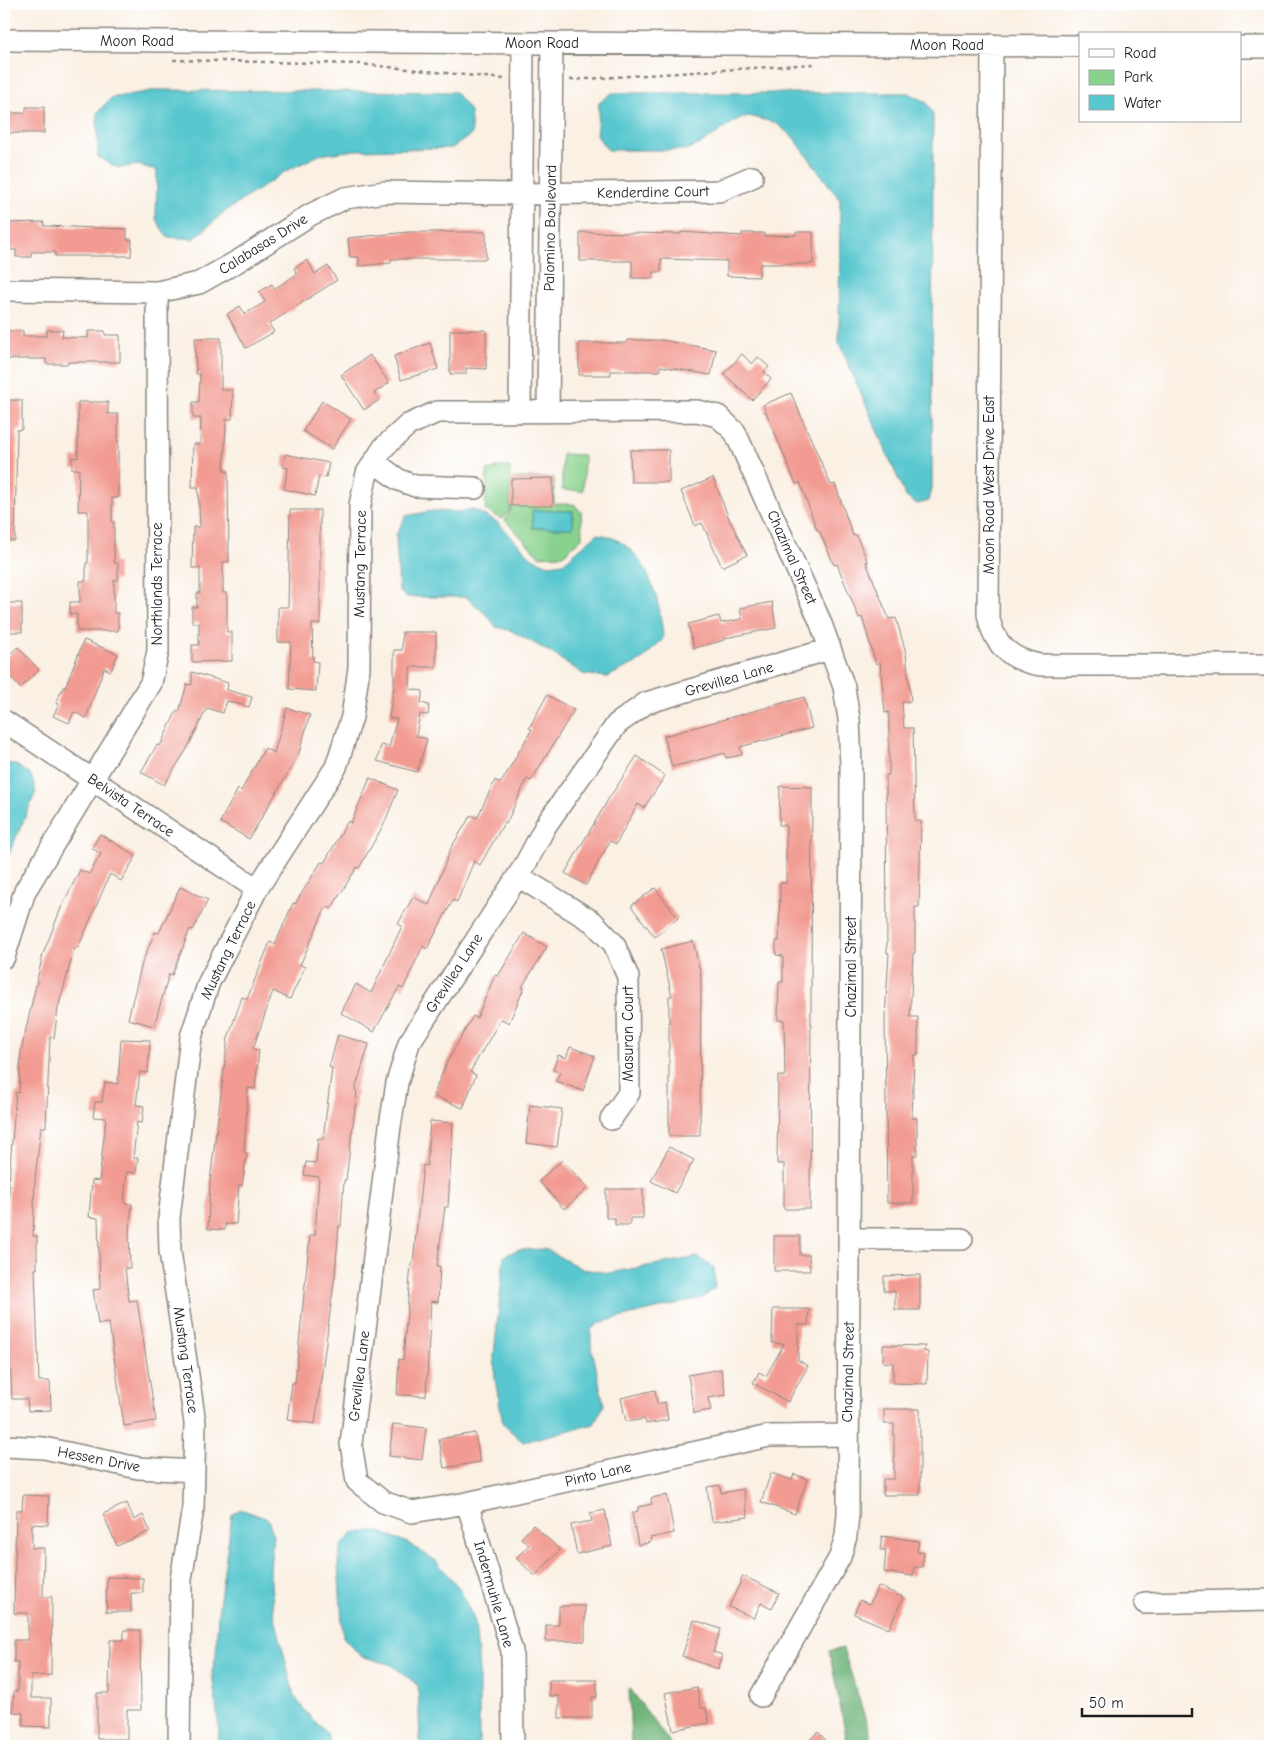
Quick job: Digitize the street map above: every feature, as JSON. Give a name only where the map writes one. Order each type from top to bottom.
[{"type":"street","name":"Moon Road","points":[[4,40],[1079,46]]},
{"type":"street","name":"Palomino Boulevard","points":[[520,411],[522,43]]},
{"type":"street","name":"Palomino Boulevard","points":[[548,412],[552,44]]},
{"type":"street","name":"Moon Road West Drive East","points":[[992,45],[988,614],[995,639],[1018,660],[1040,665],[1270,665]]},
{"type":"street","points":[[1242,47],[1270,48]]},
{"type":"street","name":"Kenderdine Court","points":[[522,194],[719,191],[752,177]]},
{"type":"street","name":"Calabasas Drive","points":[[4,290],[157,292],[198,283],[238,261],[310,215],[345,198],[385,192],[522,194]]},
{"type":"street","name":"Northlands Terrace","points":[[4,957],[24,891],[151,683],[158,651],[157,292]]},
{"type":"street","name":"Chazimal Street","points":[[548,412],[697,411],[718,416],[735,432],[830,649],[844,687],[850,731],[848,1514],[846,1536],[840,1557],[760,1696]]},
{"type":"street","name":"Mustang Terrace","points":[[180,1746],[181,1579],[193,1509],[195,1423],[170,1251],[170,1208],[190,1037],[209,982],[257,889],[336,767],[352,717],[359,668],[360,505],[367,473],[384,447],[408,425],[437,412],[548,412]]},
{"type":"street","points":[[374,462],[399,480],[415,486],[475,488]]},
{"type":"street","name":"Grevillea Lane","points":[[357,1481],[351,1444],[397,1083],[409,1043],[518,876],[546,825],[617,724],[646,703],[830,649]]},
{"type":"street","name":"Belvista Terrace","points":[[4,721],[257,889]]},
{"type":"street","name":"Masuran Court","points":[[518,876],[593,922],[614,944],[628,977],[629,1093],[611,1119]]},
{"type":"street","points":[[850,1239],[962,1239]]},
{"type":"street","name":"Pinto Lane","points":[[357,1481],[383,1502],[412,1512],[467,1503],[769,1436],[848,1435]]},
{"type":"street","name":"Hessen Drive","points":[[4,1446],[44,1448],[138,1468],[194,1471]]},
{"type":"street","name":"Indermuhle Lane","points":[[467,1503],[512,1651],[513,1746]]},
{"type":"street","points":[[1145,1603],[1270,1600]]},
{"type":"green space","points":[[562,454],[584,455],[583,491],[562,490]]},
{"type":"green space","points":[[495,467],[510,467],[510,510],[502,519],[485,510],[487,470],[495,470]]},
{"type":"green space","points":[[513,478],[554,478],[554,504],[574,504],[581,512],[582,538],[563,555],[539,556],[505,520],[511,510]]},
{"type":"green space","points":[[843,1648],[874,1746],[848,1746],[829,1651]]},
{"type":"green space","points":[[629,1687],[672,1746],[631,1746]]},
{"type":"water","points":[[157,90],[455,92],[470,111],[472,134],[452,148],[355,150],[319,155],[286,171],[223,213],[194,239],[167,237],[156,219],[157,170],[137,165],[118,168],[98,157],[97,113],[111,98]]},
{"type":"water","points":[[612,93],[908,93],[925,101],[933,113],[932,488],[929,501],[917,504],[906,497],[839,343],[840,200],[794,138],[776,123],[749,116],[738,119],[701,144],[685,150],[608,150],[597,136],[599,103]]},
{"type":"water","points":[[472,509],[497,522],[532,558],[549,565],[563,563],[597,534],[614,538],[627,547],[647,573],[659,606],[663,639],[642,660],[607,677],[583,674],[550,652],[512,631],[496,627],[488,616],[466,597],[406,597],[399,591],[396,535],[406,516],[432,511],[459,512]]},
{"type":"water","points":[[532,510],[573,511],[573,528],[533,528]]},
{"type":"water","points":[[4,762],[16,765],[31,775],[36,792],[4,865]]},
{"type":"water","points":[[545,1249],[582,1269],[609,1273],[698,1257],[714,1268],[715,1288],[702,1298],[602,1322],[591,1329],[591,1344],[604,1405],[594,1424],[523,1442],[503,1424],[495,1379],[494,1355],[504,1256],[517,1250]]},
{"type":"water","points":[[240,1509],[268,1519],[273,1534],[270,1570],[273,1609],[294,1696],[310,1717],[327,1733],[331,1746],[218,1746],[219,1730],[212,1672],[216,1656],[218,1613],[232,1515]]},
{"type":"water","points":[[354,1532],[380,1532],[408,1543],[436,1561],[460,1589],[475,1622],[479,1670],[479,1746],[425,1746],[420,1741],[418,1685],[392,1665],[361,1656],[343,1637],[338,1563],[341,1546]]},
{"type":"building","points":[[26,107],[44,107],[44,133],[4,133],[4,113],[26,113]]},
{"type":"building","points":[[44,222],[44,226],[127,229],[127,240],[132,240],[131,256],[55,256],[55,252],[31,252],[31,257],[16,257],[16,250],[4,250],[4,223]]},
{"type":"building","points":[[409,232],[486,232],[486,259],[391,259],[391,263],[359,266],[359,257],[350,257],[348,238]]},
{"type":"building","points":[[580,232],[681,234],[681,232],[742,236],[742,233],[764,233],[764,236],[796,235],[796,232],[813,232],[813,264],[760,264],[759,277],[727,276],[727,261],[661,259],[661,272],[653,272],[653,278],[632,278],[632,261],[580,261]]},
{"type":"building","points":[[307,260],[315,274],[328,266],[337,280],[269,324],[274,332],[246,348],[227,314],[240,306],[245,314],[265,302],[259,292],[272,284],[274,289],[297,274],[294,268]]},
{"type":"building","points":[[47,330],[63,330],[62,337],[88,338],[88,331],[105,331],[105,335],[120,335],[120,362],[46,364],[46,359],[6,359],[6,331],[23,331],[23,336],[47,336]]},
{"type":"building","points":[[450,330],[486,330],[486,369],[466,368],[466,374],[450,374]]},
{"type":"building","points":[[195,338],[221,338],[221,390],[233,390],[232,419],[226,419],[224,471],[228,471],[229,562],[223,562],[223,593],[227,593],[227,632],[232,632],[232,661],[192,662],[192,645],[199,645],[199,623],[192,623],[192,607],[197,607],[197,593],[200,593],[200,568],[192,568],[193,527],[200,527],[198,487],[192,487],[193,444],[200,444],[201,418],[193,418],[193,402],[199,402],[200,374],[196,374]]},
{"type":"building","points":[[627,340],[662,340],[716,350],[711,375],[660,366],[660,371],[611,371],[611,375],[579,375],[579,343],[627,343]]},
{"type":"building","points":[[430,343],[438,369],[401,380],[394,356]]},
{"type":"building","points":[[742,354],[752,364],[758,357],[769,367],[764,372],[771,379],[752,400],[724,374]]},
{"type":"building","points":[[370,355],[389,383],[374,393],[379,400],[364,410],[341,375]]},
{"type":"building","points":[[791,393],[831,485],[835,484],[853,536],[856,535],[868,562],[866,562],[889,619],[896,618],[906,653],[911,701],[902,702],[904,728],[913,728],[915,821],[921,821],[919,907],[915,907],[915,953],[913,953],[910,1017],[918,1017],[918,1055],[914,1055],[912,1118],[917,1118],[917,1155],[913,1155],[913,1203],[887,1203],[885,1017],[889,953],[887,953],[886,775],[889,775],[889,712],[885,713],[880,662],[876,664],[862,617],[859,618],[837,564],[834,565],[819,530],[817,530],[800,482],[796,484],[763,405]]},
{"type":"building","points":[[4,400],[22,400],[22,429],[17,430],[15,541],[4,541]]},
{"type":"building","points":[[322,401],[351,419],[332,449],[303,431]]},
{"type":"building","points":[[78,402],[108,402],[108,414],[118,414],[118,498],[112,498],[112,522],[114,522],[114,563],[118,563],[118,580],[114,580],[114,613],[118,613],[118,631],[77,631],[77,614],[70,614],[70,602],[80,602],[80,581],[86,581],[86,563],[88,563],[88,511],[78,511],[79,469],[72,469],[72,457],[78,458]]},
{"type":"building","points":[[630,450],[669,450],[669,482],[631,482]]},
{"type":"building","points":[[285,454],[329,463],[326,477],[319,476],[315,496],[284,489],[288,468],[283,467]]},
{"type":"building","points":[[553,478],[553,506],[511,506],[511,479]]},
{"type":"building","points":[[713,478],[730,521],[747,555],[722,567],[702,523],[695,526],[681,491]]},
{"type":"building","points":[[290,510],[320,510],[320,624],[312,624],[313,661],[318,662],[316,691],[289,689],[291,642],[278,642],[278,607],[288,607]]},
{"type":"building","points":[[772,602],[776,628],[725,638],[725,640],[694,648],[688,624],[719,616],[721,623],[742,619],[740,608]]},
{"type":"building","points":[[4,603],[22,603],[22,632],[4,632]]},
{"type":"building","points":[[402,632],[436,632],[436,667],[410,667],[410,689],[423,691],[421,703],[429,705],[428,715],[420,714],[416,736],[427,739],[417,772],[377,761],[381,745],[389,747],[397,719],[389,718],[394,686],[394,650],[402,650]]},
{"type":"building","points":[[84,640],[118,654],[111,671],[104,668],[86,718],[74,712],[69,723],[53,716],[59,704],[56,703],[63,687],[65,688]]},
{"type":"building","points":[[18,647],[39,670],[20,688],[4,669],[4,659]]},
{"type":"building","points":[[192,672],[228,683],[227,690],[252,697],[249,707],[227,701],[223,713],[207,708],[187,749],[164,785],[141,772],[157,745],[160,746],[177,710],[179,712],[187,684],[192,685]]},
{"type":"building","points":[[547,695],[574,710],[531,781],[527,779],[506,824],[504,823],[480,865],[474,861],[457,902],[453,900],[427,949],[423,946],[403,989],[399,987],[374,1032],[341,1013],[356,984],[371,993],[402,926],[398,924],[413,897],[429,905],[451,848],[471,815],[477,818],[495,780],[501,783],[532,729],[529,728]]},
{"type":"building","points":[[804,697],[812,728],[740,747],[742,755],[726,758],[725,753],[672,767],[664,736]]},
{"type":"building","points":[[287,708],[310,715],[298,756],[249,839],[220,822],[238,789],[241,791],[265,748],[274,753]]},
{"type":"building","points":[[637,756],[665,776],[644,808],[638,804],[616,844],[610,841],[586,885],[565,873],[609,798]]},
{"type":"building","points":[[370,778],[398,790],[384,824],[359,868],[357,867],[331,909],[326,906],[300,965],[305,967],[290,999],[273,991],[253,1049],[259,1050],[255,1089],[248,1088],[244,1152],[247,1153],[242,1186],[239,1185],[236,1224],[225,1224],[225,1230],[208,1229],[210,1181],[228,1038],[242,997],[247,999],[270,942],[275,945],[293,903],[295,904],[321,862],[324,863],[348,821],[351,823]]},
{"type":"building","points":[[780,786],[812,787],[810,1209],[784,1209],[784,1164],[777,1164],[778,1076],[785,1076],[784,1020],[778,1020],[779,982],[783,982],[783,956],[776,955],[776,941],[779,941],[780,883],[786,883],[786,825],[779,825]]},
{"type":"building","points":[[100,834],[136,856],[121,881],[110,874],[78,948],[75,947],[58,1008],[54,1038],[50,1037],[46,1127],[41,1127],[35,1179],[33,1236],[37,1236],[37,1269],[35,1269],[39,1381],[50,1381],[51,1410],[28,1411],[27,1399],[12,1399],[6,1269],[10,1166],[16,1092],[19,1093],[21,1051],[43,954],[61,908],[80,870],[89,874],[101,854],[92,848]]},
{"type":"building","points":[[180,887],[208,900],[193,930],[190,929],[172,975],[169,974],[154,1026],[128,1019],[142,963],[155,932],[159,933]]},
{"type":"building","points":[[655,888],[678,918],[655,937],[631,906]]},
{"type":"building","points":[[524,933],[547,947],[522,987],[524,988],[509,1023],[501,1019],[470,1072],[476,1075],[463,1108],[433,1096],[447,1062],[473,1016],[477,1018],[495,975],[498,976]]},
{"type":"building","points":[[693,941],[701,975],[700,1136],[669,1136],[669,996],[672,996],[661,949]]},
{"type":"building","points":[[338,1035],[369,1044],[355,1090],[357,1091],[346,1180],[344,1180],[341,1226],[339,1226],[335,1275],[315,1424],[287,1420],[292,1383],[295,1383],[310,1235],[315,1235],[319,1177],[304,1175],[306,1162],[316,1163],[318,1138],[323,1139],[332,1068],[329,1067]]},
{"type":"building","points":[[121,1039],[150,1040],[148,1073],[140,1072],[136,1105],[144,1106],[142,1123],[137,1122],[133,1158],[138,1158],[136,1173],[127,1172],[124,1203],[132,1204],[129,1230],[130,1268],[125,1268],[129,1301],[137,1300],[156,1421],[124,1426],[109,1323],[98,1324],[93,1290],[100,1289],[98,1218],[89,1217],[92,1180],[99,1181],[106,1118],[93,1117],[95,1102],[102,1102],[105,1082],[118,1084]]},
{"type":"building","points":[[570,1047],[595,1056],[583,1091],[556,1081],[560,1072],[553,1070],[558,1055],[566,1058]]},
{"type":"building","points":[[530,1105],[562,1109],[557,1147],[526,1143]]},
{"type":"building","points":[[430,1121],[453,1123],[448,1207],[445,1207],[437,1266],[440,1266],[438,1302],[431,1301],[426,1396],[397,1395],[399,1359],[403,1360],[411,1264],[413,1264],[423,1165],[427,1166]]},
{"type":"building","points":[[669,1147],[694,1160],[675,1193],[651,1181]]},
{"type":"building","points":[[562,1160],[588,1188],[564,1209],[539,1181]]},
{"type":"building","points":[[606,1189],[643,1189],[643,1218],[630,1218],[630,1225],[615,1225],[615,1218],[606,1218]]},
{"type":"building","points":[[774,1236],[800,1236],[800,1255],[809,1255],[810,1271],[774,1271]]},
{"type":"building","points":[[920,1275],[920,1310],[895,1310],[895,1291],[884,1291],[884,1276]]},
{"type":"building","points":[[773,1309],[809,1309],[808,1325],[798,1325],[798,1360],[808,1366],[788,1402],[753,1383],[759,1372],[766,1376],[784,1344],[772,1343]]},
{"type":"building","points":[[883,1345],[925,1346],[924,1351],[928,1352],[927,1384],[893,1383],[893,1363],[883,1362]]},
{"type":"building","points":[[721,1369],[726,1395],[708,1398],[711,1410],[694,1413],[688,1375]]},
{"type":"building","points":[[655,1390],[657,1404],[665,1402],[668,1420],[646,1424],[645,1419],[626,1422],[621,1398]]},
{"type":"building","points":[[884,1409],[920,1409],[920,1495],[883,1495],[883,1479],[894,1479],[894,1424],[884,1424]]},
{"type":"building","points":[[393,1424],[426,1428],[422,1460],[389,1456]]},
{"type":"building","points":[[475,1433],[480,1462],[444,1468],[439,1439]]},
{"type":"building","points":[[771,1473],[792,1480],[794,1474],[807,1479],[795,1514],[761,1502]]},
{"type":"building","points":[[720,1485],[721,1493],[743,1489],[748,1517],[712,1522],[707,1487]]},
{"type":"building","points":[[23,1495],[49,1496],[48,1525],[32,1524],[32,1548],[44,1548],[43,1597],[52,1597],[51,1675],[31,1676],[31,1698],[51,1698],[51,1727],[23,1726],[23,1713],[13,1712],[14,1691],[18,1691],[18,1662],[14,1662],[14,1640],[28,1640],[28,1613],[14,1613],[16,1510],[22,1510]]},
{"type":"building","points":[[667,1495],[674,1533],[650,1538],[651,1542],[638,1545],[632,1513],[638,1511],[638,1507],[652,1504],[651,1498]]},
{"type":"building","points":[[127,1503],[134,1520],[143,1515],[150,1531],[117,1546],[103,1514]]},
{"type":"building","points":[[605,1510],[612,1546],[577,1554],[571,1525],[592,1521],[590,1513]]},
{"type":"building","points":[[533,1525],[560,1550],[535,1576],[516,1558],[529,1545],[521,1538]]},
{"type":"building","points":[[882,1536],[919,1541],[917,1552],[924,1553],[922,1567],[914,1567],[913,1576],[884,1572],[886,1550],[880,1550]]},
{"type":"building","points":[[743,1576],[779,1593],[772,1608],[761,1603],[754,1618],[729,1607]]},
{"type":"building","points":[[107,1577],[143,1578],[143,1593],[131,1593],[131,1612],[106,1612]]},
{"type":"building","points":[[878,1586],[903,1597],[889,1629],[854,1614],[860,1600],[870,1604]]},
{"type":"building","points":[[559,1606],[585,1606],[585,1641],[546,1641],[546,1625],[559,1625]]},
{"type":"building","points":[[694,1620],[721,1629],[713,1652],[723,1655],[718,1669],[682,1656]]},
{"type":"building","points":[[124,1630],[140,1630],[141,1710],[127,1710],[127,1739],[97,1739],[97,1693],[109,1693],[110,1640],[124,1640]]},
{"type":"building","points":[[549,1680],[597,1680],[597,1697],[592,1697],[592,1718],[559,1718],[559,1696],[549,1696]]},
{"type":"building","points":[[697,1687],[701,1708],[706,1708],[709,1723],[673,1730],[665,1693]]},
{"type":"building","points":[[818,1732],[831,1746],[803,1746]]}]
